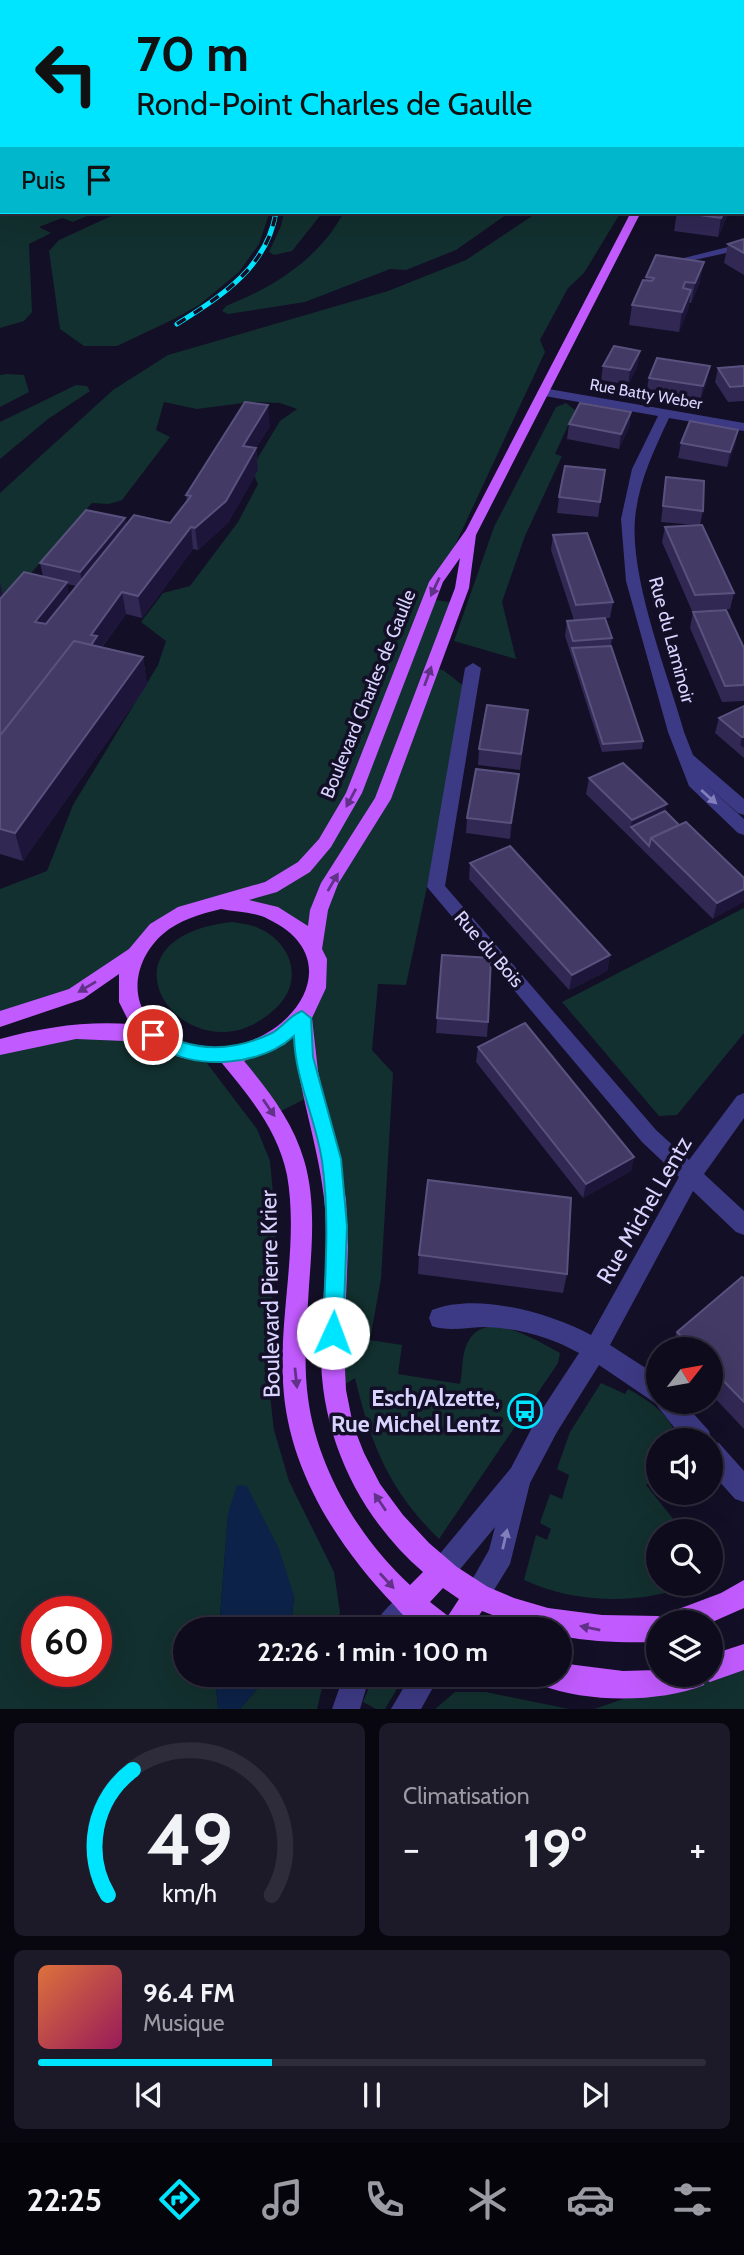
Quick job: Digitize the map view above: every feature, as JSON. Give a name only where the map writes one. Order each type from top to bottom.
[{"type":"main road","name":"Boulevard Charles de Gaulle","points":[[220,902],[271,887],[304,867],[325,843],[355,793],[436,582],[473,530],[635,214]]},
{"type":"main road","name":"Boulevard Charles de Gaulle","points":[[314,946],[319,910],[330,883],[383,799],[462,588],[473,530]]},
{"type":"main road","points":[[0,1019],[76,993],[133,955],[155,928],[180,912],[220,902],[250,904],[277,912],[299,926],[314,946],[320,970],[316,995],[302,1018],[282,1036],[256,1049],[227,1055],[187,1051],[153,1035],[83,1028],[42,1035],[0,1047]]},
{"type":"main road","points":[[133,955],[127,976],[128,998],[137,1018],[153,1035]]},
{"type":"main road","points":[[302,1018],[304,1057],[331,1159],[337,1226],[332,1359],[341,1427],[359,1468],[402,1533],[442,1570],[477,1594],[511,1611],[595,1629],[646,1629]]},
{"type":"main road","name":"Boulevard Pierre Krier","points":[[227,1055],[275,1114],[295,1163],[301,1225],[294,1368],[300,1423],[328,1497],[341,1521],[369,1562],[409,1605],[426,1617]]},
{"type":"main road","points":[[409,1605],[442,1570]]},
{"type":"main road","points":[[710,1610],[729,1603],[744,1593]]},
{"type":"main road","points":[[463,1617],[477,1594]]},
{"type":"main road","points":[[723,1664],[744,1657]]},
{"type":"main road","points":[[572,1679],[596,1684],[646,1684]]},
{"type":"street","points":[[681,260],[744,246]]},
{"type":"street","name":"Rue Batty Weber","points":[[543,392],[744,427]]},
{"type":"street","name":"Rue du Laminoir","points":[[665,413],[639,469],[628,519],[633,581],[676,732],[697,786],[744,829]]},
{"type":"street","name":"Rue du Bois","points":[[473,668],[436,887],[649,1136],[691,1175]]},
{"type":"street","name":"Rue du Laminoir","points":[[685,756],[744,809]]},
{"type":"street","name":"Rue Michel Lentz","points":[[520,1477],[548,1423],[596,1348],[691,1175],[744,1102]]},
{"type":"street","points":[[691,1175],[744,1225]]},
{"type":"street","points":[[440,1318],[481,1313],[540,1323],[596,1348],[646,1383]]},
{"type":"street","points":[[677,1414],[690,1428]]},
{"type":"street","points":[[723,1467],[744,1490]]},
{"type":"street","points":[[442,1570],[520,1477]]},
{"type":"street","points":[[477,1594],[501,1555],[520,1477]]},
{"type":"street","points":[[398,1617],[409,1605]]},
{"type":"street","points":[[346,1709],[353,1687]]},
{"type":"street","points":[[405,1709],[419,1687]]},
{"type":"green space","points":[[0,214],[91,214],[73,222],[62,218],[39,227],[51,233],[29,244],[32,312],[24,321],[0,328]]},
{"type":"green space","points":[[116,214],[269,214],[259,244],[239,272],[199,305],[117,346],[84,346],[60,329],[49,251],[59,240]]},
{"type":"green space","points":[[284,214],[321,214],[292,251],[274,255],[269,252]]},
{"type":"green space","points":[[343,214],[507,214],[456,250],[406,270],[390,269],[305,302],[228,314],[222,311],[226,306],[261,290],[294,270],[334,229]]},
{"type":"green space","points":[[535,214],[620,214],[584,273],[568,288],[540,340],[545,352],[430,599],[455,603],[431,668],[443,670],[469,690],[406,985],[378,984],[372,1050],[393,1073],[381,1279],[370,1340],[402,1345],[398,1374],[460,1384],[463,1357],[468,1342],[476,1332],[487,1327],[512,1330],[560,1353],[558,1363],[439,1539],[407,1503],[384,1465],[368,1425],[355,1378],[334,1391],[337,1226],[311,1096],[275,1114],[227,1055],[302,1018],[314,946],[250,904],[180,912],[101,979],[0,1019],[0,889],[47,871],[73,805],[158,665],[166,641],[141,622],[163,593],[190,586],[238,522],[258,484],[251,469],[280,421],[297,409],[280,403],[251,402],[197,409],[164,402],[156,430],[170,437],[122,500],[109,504],[92,503],[0,609],[0,493],[113,390],[168,355],[388,291],[466,260]]},
{"type":"green space","points":[[0,375],[24,375],[29,392],[0,407]]},
{"type":"green space","points":[[76,385],[87,386],[90,391],[48,419],[0,459],[0,422]]},
{"type":"green space","points":[[566,403],[575,410],[555,454],[562,456],[525,536],[502,602],[516,659],[454,641],[494,527],[556,407]]},
{"type":"green space","points":[[744,908],[744,1033],[677,1115],[659,1116],[562,1002]]},
{"type":"green space","points":[[232,922],[255,927],[278,942],[290,961],[291,983],[279,1005],[246,1027],[214,1032],[186,1022],[166,1003],[157,979],[162,955],[186,934]]},
{"type":"green space","points":[[115,1029],[200,1054],[257,1129],[270,1161],[276,1225],[268,1378],[274,1430],[289,1481],[334,1572],[340,1612],[339,1617],[292,1617],[294,1596],[238,1485],[228,1515],[220,1617],[173,1617],[173,1687],[216,1687],[218,1709],[0,1709],[0,1047]]},
{"type":"green space","points":[[601,1383],[625,1394],[628,1389],[646,1400],[646,1414],[663,1414],[671,1424],[672,1428],[646,1428],[646,1505],[662,1505],[673,1519],[646,1519],[646,1596],[651,1596],[607,1599],[585,1597],[543,1588],[524,1580],[536,1535],[547,1540],[551,1529],[540,1523],[550,1494],[562,1499],[569,1475],[557,1469],[570,1432]]},
{"type":"green space","points":[[744,1657],[744,1709],[594,1709],[659,1687],[723,1687],[723,1668]]},
{"type":"green space","points":[[259,1687],[322,1687],[317,1709],[240,1709]]},
{"type":"green space","points":[[369,1687],[398,1687],[385,1709],[376,1709],[363,1702]]},
{"type":"green space","points":[[455,1692],[486,1692],[569,1709],[435,1709]]},
{"type":"water","points":[[237,1485],[247,1486],[279,1549],[294,1596],[292,1617],[220,1617],[228,1514]]},
{"type":"water","points":[[216,1687],[259,1687],[240,1709],[218,1709]]},
{"type":"building","points":[[692,214],[723,214],[721,218]]},
{"type":"building","points":[[744,239],[744,253],[728,244]]},
{"type":"building","points":[[656,255],[704,262],[695,283],[685,282],[683,288],[691,290],[682,312],[632,305],[643,280],[652,281],[654,278],[646,277]]},
{"type":"building","points":[[614,346],[640,351],[630,370],[603,366]]},
{"type":"building","points":[[657,358],[710,366],[703,386],[649,378]]},
{"type":"building","points":[[744,366],[744,386],[730,387],[718,368]]},
{"type":"building","points":[[245,402],[268,405],[243,446],[256,448],[226,501],[195,528],[191,527],[138,596],[122,592],[91,635],[97,636],[91,645],[74,641],[0,736],[0,599],[24,572],[67,582],[35,622],[46,624],[134,515],[170,523],[191,496],[186,495]]},
{"type":"building","points":[[580,403],[631,412],[621,434],[569,424]]},
{"type":"building","points":[[690,421],[738,430],[730,452],[681,443]]},
{"type":"building","points":[[565,466],[605,470],[600,502],[559,497]]},
{"type":"building","points":[[666,477],[704,481],[703,511],[663,506]]},
{"type":"building","points":[[86,510],[125,518],[80,572],[40,563]]},
{"type":"building","points":[[702,525],[734,593],[695,595],[665,527]]},
{"type":"building","points":[[587,533],[613,602],[576,605],[553,535]]},
{"type":"building","points":[[726,610],[744,648],[744,685],[725,686],[693,612]]},
{"type":"building","points":[[605,618],[612,638],[573,641],[567,621]]},
{"type":"building","points":[[74,641],[143,657],[15,833],[0,829],[0,736]]},
{"type":"building","points":[[611,646],[643,741],[603,744],[572,648]]},
{"type":"building","points":[[487,705],[528,710],[521,754],[479,749]]},
{"type":"building","points":[[744,706],[744,737],[742,737],[719,718]]},
{"type":"building","points":[[623,763],[667,804],[632,820],[589,778]]},
{"type":"building","points":[[476,769],[519,774],[511,823],[467,818]]},
{"type":"building","points":[[665,811],[679,825],[651,838],[649,846],[631,827]]},
{"type":"building","points":[[686,822],[744,878],[744,889],[717,903],[651,838]]},
{"type":"building","points":[[510,846],[610,955],[572,975],[470,863]]},
{"type":"building","points":[[442,955],[491,958],[488,1022],[437,1018]]},
{"type":"building","points":[[525,1023],[634,1157],[586,1184],[478,1047]]},
{"type":"building","points":[[428,1180],[571,1198],[567,1274],[419,1255]]},
{"type":"building","points":[[744,1278],[744,1402],[723,1380],[723,1337],[682,1337],[677,1332]]},
{"type":"railway","points":[[177,324],[210,303],[252,265],[271,232],[276,214]]},
{"type":"place","name":"Esch/Alzette, Rue Michel Lentz","points":[[525,1411]]},
{"type":"route","points":[[153,1035],[174,1047],[200,1054],[227,1055],[256,1049],[282,1036],[302,1018],[304,1057],[312,1096],[331,1159],[337,1226],[333,1333]]}]
